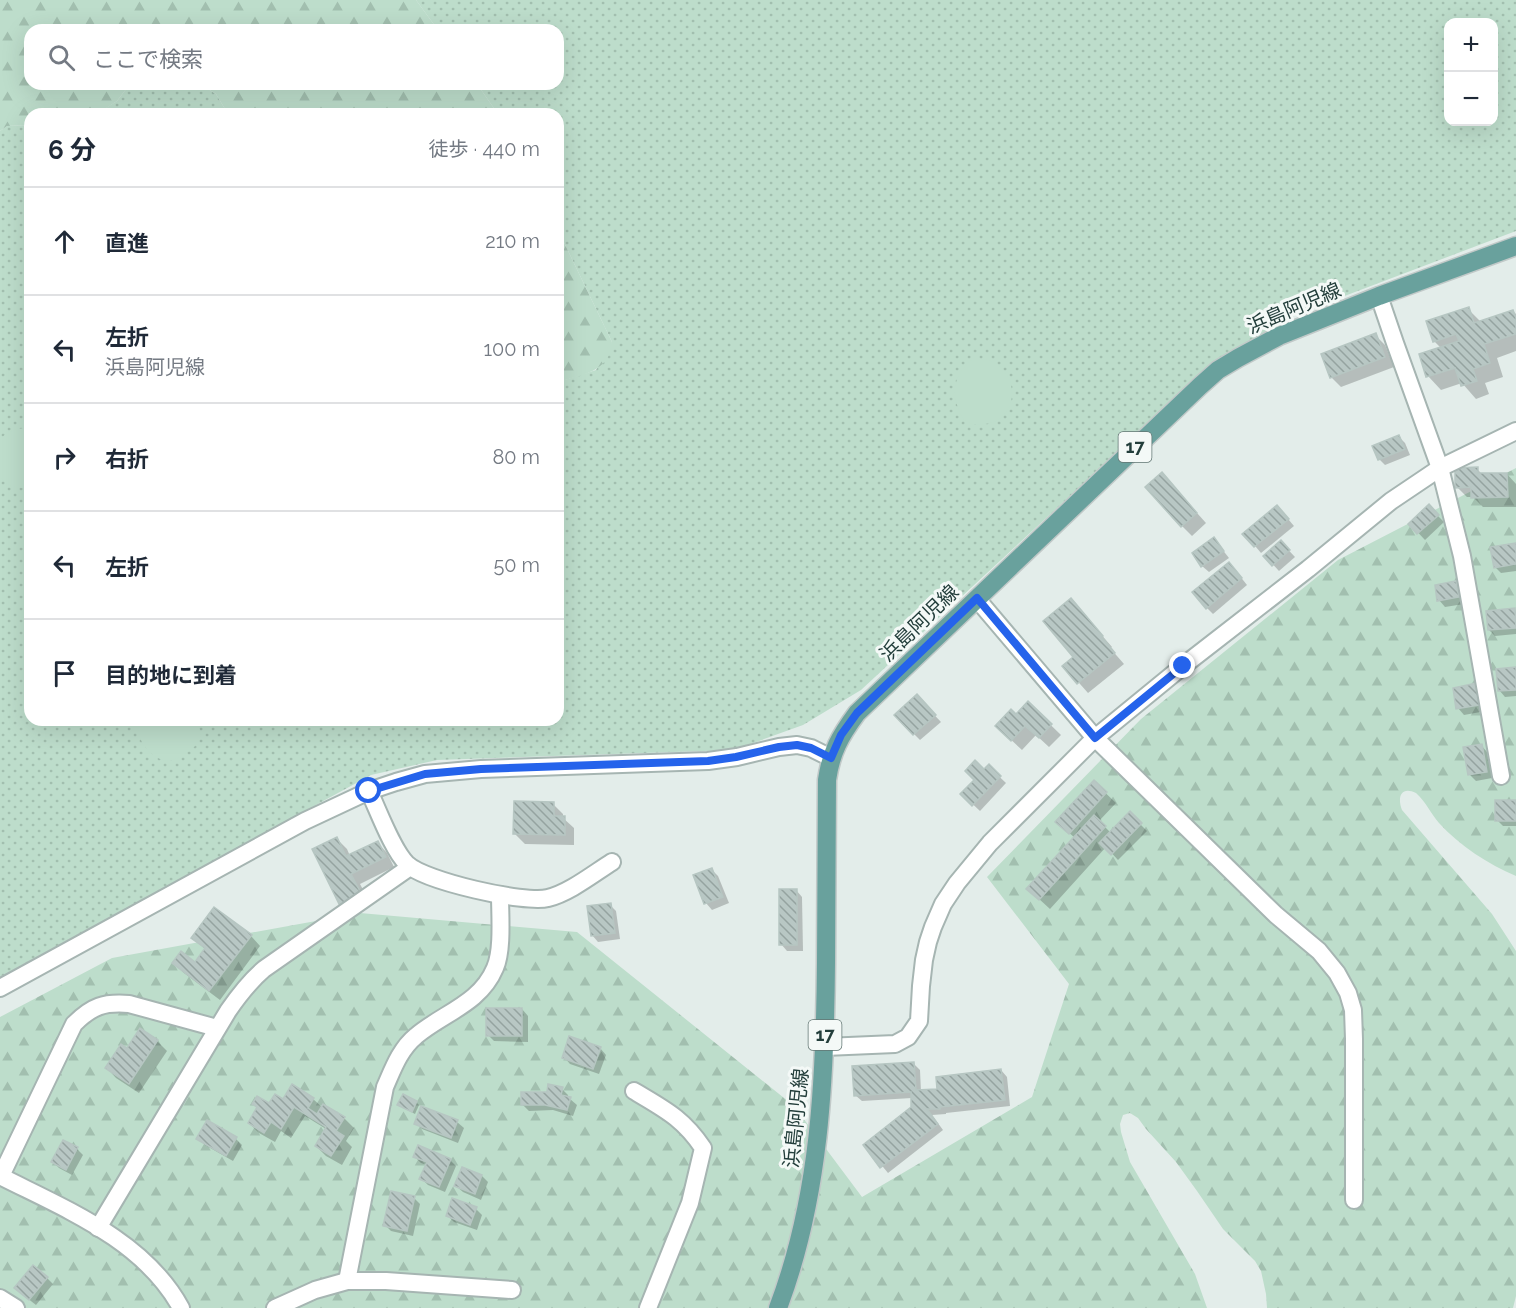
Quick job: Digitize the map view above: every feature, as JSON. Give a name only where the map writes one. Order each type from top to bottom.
[{"type":"main road","name":"浜島阿児線","points":[[778,1308],[802,1230],[819,1128],[825,1047],[828,780],[831,758],[841,735],[857,713],[1218,370],[1279,336],[1516,246]]},
{"type":"street","points":[[1380,296],[1440,468],[1462,556],[1501,776]]},
{"type":"street","points":[[825,1047],[895,1044],[912,1032],[919,1021],[921,986],[928,942],[943,904],[963,874],[990,843],[1095,738],[1391,501],[1440,468],[1516,431]]},
{"type":"street","points":[[977,598],[1095,738],[1276,915],[1319,951],[1336,973],[1348,993],[1353,1010],[1354,1200]]},
{"type":"street","points":[[0,988],[305,821],[369,791],[425,774],[481,769],[708,761],[797,745],[811,748],[831,758]]},
{"type":"street","points":[[369,791],[399,855],[410,867],[434,879],[500,895],[531,900],[547,899],[612,862]]},
{"type":"street","points":[[98,1228],[240,993],[258,974],[410,867]]},
{"type":"street","points":[[347,1281],[385,1087],[407,1045],[417,1035],[472,1000],[488,981],[499,956],[500,895]]},
{"type":"street","points":[[181,1308],[153,1270],[119,1240],[66,1209],[0,1176],[74,1024],[83,1015],[94,1008],[105,1005],[129,1004],[217,1028]]},
{"type":"street","points":[[634,1091],[684,1124],[703,1148],[690,1203],[648,1308]]},
{"type":"street","points":[[275,1308],[315,1290],[347,1281],[386,1281],[512,1290]]},
{"type":"street","points":[[0,1298],[16,1308]]},
{"type":"green space","points":[[0,0],[416,0],[434,24],[24,24],[24,90],[125,90],[117,101],[106,108],[24,108],[24,125],[7,126],[0,131]]},
{"type":"green space","points":[[416,0],[1516,0],[1516,231],[1297,314],[1212,364],[861,690],[803,725],[734,750],[437,760],[371,775],[0,977],[0,131],[7,126],[24,125],[24,726],[564,726],[564,380],[596,370],[612,342],[564,242],[564,108],[494,108],[481,90],[564,90],[564,24],[434,24]]},
{"type":"green space","points":[[125,90],[210,90],[216,94],[224,108],[106,108],[117,101]]},
{"type":"green space","points":[[210,90],[481,90],[494,108],[224,108],[216,94]]},
{"type":"green space","points":[[564,242],[612,342],[606,360],[593,371],[564,380]]},
{"type":"green space","points":[[973,359],[989,360],[1001,367],[1008,376],[1012,397],[1003,416],[995,422],[971,424],[961,416],[955,394],[956,381]]},
{"type":"green space","points":[[24,428],[24,488],[5,482],[0,475],[0,440],[13,430]]},
{"type":"green space","points":[[1516,468],[1516,876],[1465,847],[1439,823],[1416,793],[1407,791],[1400,797],[1402,810],[1492,914],[1516,951],[1516,1296],[1513,1308],[1267,1308],[1261,1271],[1255,1261],[1223,1229],[1176,1162],[1138,1118],[1130,1113],[1123,1115],[1120,1124],[1130,1162],[1195,1274],[1207,1308],[0,1308],[0,1017],[112,958],[360,913],[577,932],[794,1106],[862,1197],[1032,1097],[1069,984],[987,877],[1141,719],[1338,560]]},
{"type":"green space","points":[[198,726],[200,737],[196,745],[187,753],[168,761],[149,752],[140,739],[139,727]]},
{"type":"building","points":[[1469,307],[1474,323],[1513,310],[1516,318],[1516,334],[1484,344],[1490,363],[1473,369],[1477,381],[1461,386],[1455,368],[1426,377],[1419,354],[1459,341],[1456,334],[1433,342],[1426,321]]},
{"type":"building","points":[[1376,333],[1385,357],[1330,378],[1321,354]]},
{"type":"building","points":[[1399,435],[1405,449],[1378,460],[1372,446]]},
{"type":"building","points":[[1478,467],[1478,473],[1507,473],[1508,497],[1471,498],[1471,487],[1455,488],[1455,468]]},
{"type":"building","points":[[1162,472],[1197,513],[1181,527],[1145,487]]},
{"type":"building","points":[[1429,504],[1439,515],[1417,534],[1408,524]]},
{"type":"building","points":[[1277,505],[1289,519],[1254,547],[1242,534]]},
{"type":"building","points":[[1214,537],[1224,551],[1201,567],[1192,553]]},
{"type":"building","points":[[1281,540],[1290,550],[1272,566],[1263,556]]},
{"type":"building","points":[[1516,543],[1516,564],[1494,568],[1490,547]]},
{"type":"building","points":[[1229,562],[1242,578],[1206,609],[1192,592]]},
{"type":"building","points":[[1456,581],[1459,597],[1437,601],[1435,585]]},
{"type":"building","points":[[1071,598],[1115,653],[1077,684],[1062,666],[1073,657],[1043,621]]},
{"type":"building","points":[[1515,608],[1516,628],[1488,630],[1486,611]]},
{"type":"building","points":[[1516,667],[1516,690],[1498,691],[1496,669]]},
{"type":"building","points":[[1477,683],[1480,705],[1456,709],[1453,688]]},
{"type":"building","points":[[917,694],[936,715],[913,735],[894,715]]},
{"type":"building","points":[[1028,701],[1052,724],[1039,738],[1025,726],[1011,741],[995,726],[1011,709],[1016,714]]},
{"type":"building","points":[[1482,744],[1487,772],[1468,775],[1463,747]]},
{"type":"building","points":[[975,760],[984,769],[989,764],[1001,776],[972,806],[960,794],[974,780],[965,771]]},
{"type":"building","points":[[1094,780],[1107,792],[1069,834],[1055,822]]},
{"type":"building","points":[[1495,800],[1516,800],[1516,821],[1495,821]]},
{"type":"building","points":[[514,801],[554,802],[554,816],[565,816],[565,835],[513,834]]},
{"type":"building","points":[[1130,811],[1142,823],[1111,855],[1099,843]]},
{"type":"building","points":[[1094,815],[1106,826],[1039,900],[1026,889]]},
{"type":"building","points":[[337,837],[346,856],[378,841],[386,857],[351,874],[362,895],[340,906],[312,849]]},
{"type":"building","points":[[712,868],[723,897],[704,904],[693,875]]},
{"type":"building","points":[[779,889],[797,889],[797,945],[779,945]]},
{"type":"building","points":[[611,903],[615,933],[591,936],[587,906]]},
{"type":"building","points":[[214,907],[252,935],[209,991],[172,963],[181,951],[195,962],[205,948],[191,938]]},
{"type":"building","points":[[486,1008],[522,1008],[522,1036],[486,1036]]},
{"type":"building","points":[[140,1028],[158,1040],[129,1084],[105,1068],[121,1044],[127,1048]]},
{"type":"building","points":[[569,1036],[601,1047],[593,1069],[562,1058]]},
{"type":"building","points":[[914,1062],[916,1090],[937,1089],[936,1077],[1001,1069],[1005,1100],[927,1109],[938,1124],[880,1168],[863,1145],[911,1107],[911,1092],[854,1096],[852,1066]]},
{"type":"building","points":[[292,1084],[314,1098],[308,1108],[317,1114],[323,1104],[345,1117],[336,1131],[344,1136],[331,1156],[315,1146],[326,1127],[294,1107],[281,1129],[271,1122],[264,1133],[248,1123],[257,1107],[252,1104],[257,1096],[269,1103],[275,1094],[283,1099]]},
{"type":"building","points":[[548,1084],[563,1087],[561,1095],[571,1097],[567,1110],[545,1105],[521,1105],[521,1092],[547,1092]]},
{"type":"building","points":[[403,1094],[417,1101],[412,1112],[397,1105]]},
{"type":"building","points":[[421,1106],[458,1120],[451,1138],[414,1124]]},
{"type":"building","points":[[207,1120],[237,1137],[226,1156],[196,1139]]},
{"type":"building","points":[[63,1140],[78,1147],[66,1170],[51,1162]]},
{"type":"building","points":[[418,1145],[451,1159],[439,1187],[419,1179],[427,1162],[413,1157]]},
{"type":"building","points":[[462,1167],[482,1175],[475,1194],[454,1186]]},
{"type":"building","points":[[391,1191],[415,1196],[407,1231],[383,1226]]},
{"type":"building","points":[[452,1198],[477,1207],[470,1225],[446,1216]]},
{"type":"building","points":[[33,1265],[48,1277],[29,1300],[14,1288]]},
{"type":"route","points":[[369,791],[425,774],[481,769],[708,761],[797,745],[811,748],[831,758],[841,735],[857,713],[977,598],[1095,738],[1183,666]]}]
